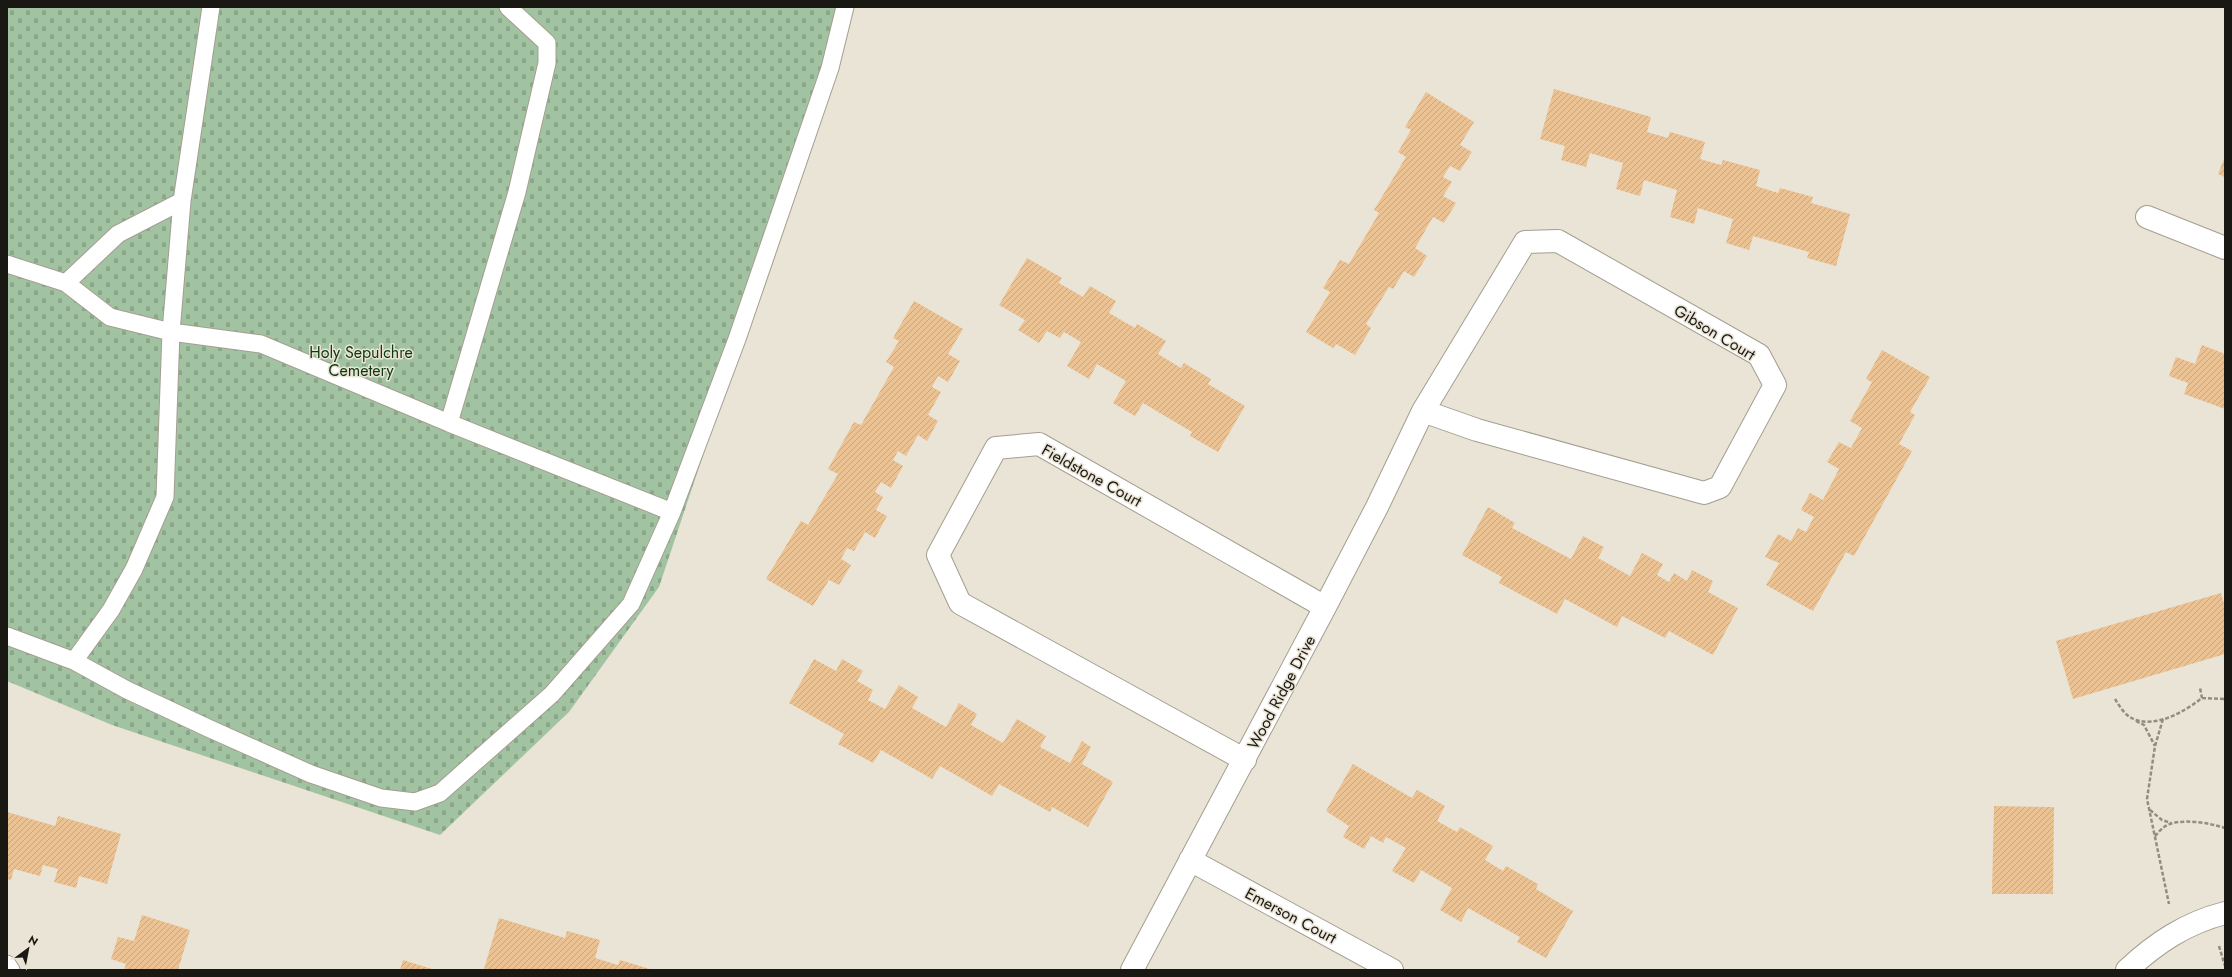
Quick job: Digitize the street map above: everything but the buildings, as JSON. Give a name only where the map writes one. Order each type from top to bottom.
[{"type":"street","points":[[2147,217],[2225,248]]},
{"type":"street","name":"Gibson Court","points":[[1558,241],[1759,356],[1775,385],[1720,487],[1704,493],[1477,430],[1423,411],[1525,242],[1558,241]]},
{"type":"street","name":"Wood Ridge Drive","points":[[1132,970],[1190,860],[1246,760],[1377,507],[1423,411]]},
{"type":"street","name":"Fieldstone Court","points":[[1246,760],[960,603],[938,555],[996,448],[1039,444],[1325,607]]},
{"type":"street","name":"Emerson Court","points":[[1190,860],[1392,970]]},
{"type":"street","points":[[2127,970],[2164,938],[2203,918],[2225,913]]},
{"type":"lane","points":[[74,661],[110,610],[134,569],[165,497],[171,332],[182,201],[211,7]]},
{"type":"lane","points":[[449,423],[517,192],[547,62],[547,43],[508,7]]},
{"type":"lane","points":[[7,636],[74,661],[140,697],[311,774],[381,798],[415,802],[440,792],[552,694],[631,604],[672,512],[744,317],[830,68],[845,7]]},
{"type":"lane","points":[[66,283],[118,234],[182,201]]},
{"type":"lane","points":[[7,264],[66,283],[110,317],[171,332],[261,344],[449,423],[672,512]]},
{"type":"lane","points":[[7,964],[11,970]]},
{"type":"path","points":[[2200,688],[2202,698]]},
{"type":"path","points":[[2136,720],[2154,721],[2163,718],[2192,706],[2202,698],[2225,699]]},
{"type":"path","points":[[2115,699],[2123,712],[2144,725],[2155,746]]},
{"type":"path","points":[[2163,718],[2155,746],[2147,799],[2177,931]]},
{"type":"path","points":[[2150,810],[2162,820],[2172,823],[2204,822],[2225,828]]},
{"type":"path","points":[[2155,836],[2164,827],[2172,823]]},
{"type":"green space","name":"Holy Sepulchre Cemetery","points":[[7,7],[853,7],[659,587],[569,712],[440,835],[112,725],[7,681]]}]
